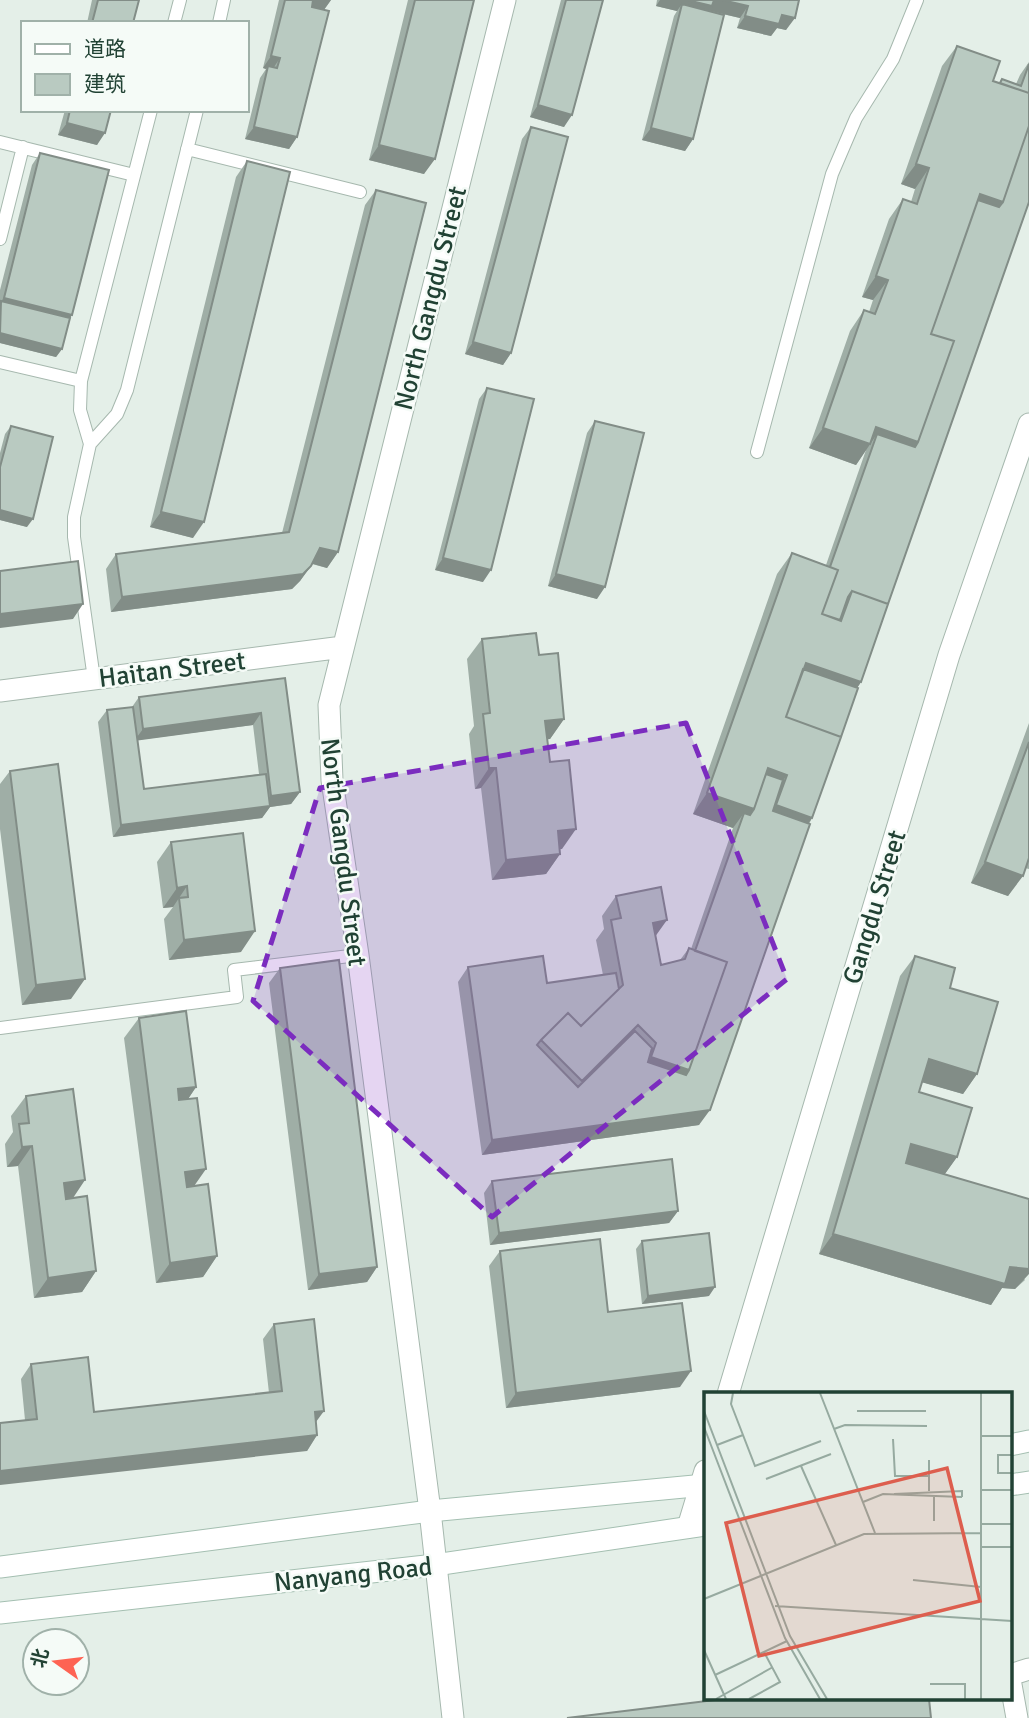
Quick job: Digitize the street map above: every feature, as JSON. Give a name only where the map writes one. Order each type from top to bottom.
[{"type":"street","name":"North Gangdu Street","points":[[453,1718],[430,1511],[358,954],[332,780],[328,725],[329,705],[343,647],[505,0]]},
{"type":"street","name":"Gangdu Street","points":[[729,1392],[949,655],[1029,424]]},
{"type":"street","name":"Haitan Street","points":[[0,691],[343,647]]},
{"type":"street","name":"Nanyang Road","points":[[0,1567],[430,1511],[704,1480]]},
{"type":"street","points":[[696,1526],[704,1480]]},
{"type":"street","name":"Nanyang Road","points":[[0,1613],[435,1565],[696,1526]]},
{"type":"street","points":[[1012,1676],[1029,1669]]},
{"type":"street","points":[[1012,1689],[1017,1718]]},
{"type":"lane","points":[[175,21],[180,0]]},
{"type":"lane","points":[[219,21],[224,0]]},
{"type":"lane","points":[[757,452],[832,174],[856,118],[893,59],[917,0]]},
{"type":"lane","points":[[94,679],[74,537],[74,517],[90,444],[80,410],[81,381],[150,112]]},
{"type":"lane","points":[[90,444],[117,414],[127,390],[196,112]]},
{"type":"lane","points":[[0,142],[134,175]]},
{"type":"lane","points":[[0,239],[23,148]]},
{"type":"lane","points":[[187,149],[360,192]]},
{"type":"lane","points":[[0,362],[81,381]]},
{"type":"lane","points":[[0,1028],[237,997],[234,970],[358,954]]},
{"type":"highlighted area","points":[[686,723],[787,979],[492,1217],[253,1001],[320,788]]},
{"type":"building","points":[[98,0],[139,0],[134,21],[93,21]]},
{"type":"building","points":[[285,0],[313,0],[312,7],[329,11],[297,137],[254,127],[268,66],[277,68],[280,58],[271,56]]},
{"type":"building","points":[[415,0],[474,0],[435,159],[379,145]]},
{"type":"building","points":[[566,0],[603,0],[572,115],[538,105]]},
{"type":"building","points":[[687,0],[714,0],[712,6]]},
{"type":"building","points":[[722,0],[799,0],[795,18],[782,15],[779,24],[745,16],[748,6]]},
{"type":"building","points":[[682,4],[724,15],[693,139],[651,128]]},
{"type":"building","points":[[957,46],[1000,61],[993,81],[1029,93],[1029,126],[1003,202],[980,194],[931,334],[954,341],[918,442],[876,427],[870,444],[823,428],[864,310],[875,314],[888,280],[876,276],[903,199],[917,204],[929,168],[916,164]]},
{"type":"building","points":[[1029,64],[1029,93],[1000,83],[1002,79],[1021,86]]},
{"type":"building","points":[[70,112],[110,112],[105,133],[67,123]]},
{"type":"building","points":[[1029,126],[1029,202],[888,604],[852,591],[840,620],[822,614],[838,570],[830,567],[877,434],[915,447],[918,442],[954,341],[931,334],[978,200],[999,207],[1003,202]]},
{"type":"building","points":[[531,127],[568,137],[511,353],[473,342]]},
{"type":"building","points":[[40,153],[109,170],[72,315],[4,298]]},
{"type":"building","points":[[247,161],[290,172],[204,522],[161,512]]},
{"type":"building","points":[[376,190],[426,203],[338,552],[320,548],[311,566],[303,574],[122,597],[116,554],[289,532]]},
{"type":"building","points":[[1,301],[70,318],[62,349],[0,333]]},
{"type":"building","points":[[487,388],[534,399],[491,570],[443,558]]},
{"type":"building","points":[[595,421],[644,433],[605,587],[556,574]]},
{"type":"building","points":[[11,426],[53,437],[33,519],[0,510],[0,467]]},
{"type":"building","points":[[792,553],[838,570],[822,614],[841,621],[852,591],[888,604],[861,682],[806,663],[786,717],[841,737],[812,818],[776,805],[787,775],[768,768],[754,809],[707,793]]},
{"type":"building","points":[[78,561],[83,604],[0,614],[0,571]]},
{"type":"building","points":[[536,633],[539,655],[558,653],[564,719],[545,721],[550,762],[569,760],[576,829],[558,831],[560,854],[506,860],[496,768],[489,768],[483,714],[490,713],[482,639]]},
{"type":"building","points":[[803,669],[858,688],[841,737],[786,717]]},
{"type":"building","points":[[285,678],[300,792],[271,796],[261,713],[143,729],[139,697]]},
{"type":"building","points":[[133,707],[144,789],[266,774],[270,806],[121,825],[107,710]]},
{"type":"building","points":[[1029,742],[1029,858],[1023,876],[985,862]]},
{"type":"building","points":[[58,764],[85,979],[36,985],[10,771]]},
{"type":"building","points":[[766,774],[783,780],[773,811],[810,824],[710,1110],[492,1140],[468,967],[543,956],[547,983],[616,973],[619,989],[581,1026],[568,1013],[537,1045],[578,1087],[635,1031],[652,1048],[648,1062],[686,1075],[727,962],[695,951],[744,813],[750,815],[754,809]]},
{"type":"building","points":[[243,833],[255,931],[184,940],[179,898],[188,897],[187,886],[177,888],[171,842]]},
{"type":"building","points":[[661,887],[667,920],[653,923],[661,965],[685,959],[689,948],[727,962],[689,1070],[651,1057],[656,1043],[638,1025],[582,1081],[541,1040],[568,1013],[581,1026],[623,985],[611,920],[621,918],[616,896]]},
{"type":"building","points":[[915,956],[955,968],[950,988],[998,1002],[977,1074],[929,1059],[919,1092],[972,1108],[957,1157],[911,1144],[906,1163],[1029,1199],[1029,1269],[1010,1267],[1005,1284],[833,1234]]},
{"type":"building","points":[[339,960],[377,1267],[319,1274],[280,968]]},
{"type":"building","points":[[186,1011],[196,1087],[178,1089],[179,1100],[197,1098],[206,1169],[185,1172],[187,1187],[208,1184],[217,1256],[170,1263],[139,1018]]},
{"type":"building","points":[[73,1089],[85,1180],[64,1183],[66,1199],[87,1196],[96,1271],[48,1278],[32,1146],[22,1147],[19,1124],[29,1123],[26,1096]]},
{"type":"building","points":[[672,1159],[678,1211],[499,1233],[492,1181]]},
{"type":"building","points":[[709,1233],[715,1287],[648,1296],[642,1241]]},
{"type":"building","points":[[600,1239],[608,1312],[682,1303],[691,1371],[516,1393],[500,1251]]},
{"type":"building","points":[[314,1319],[324,1411],[315,1412],[317,1435],[0,1471],[0,1423],[37,1419],[31,1364],[88,1357],[94,1412],[282,1391],[274,1324]]},
{"type":"building","points":[[715,1700],[929,1700],[931,1718],[567,1718]]}]
